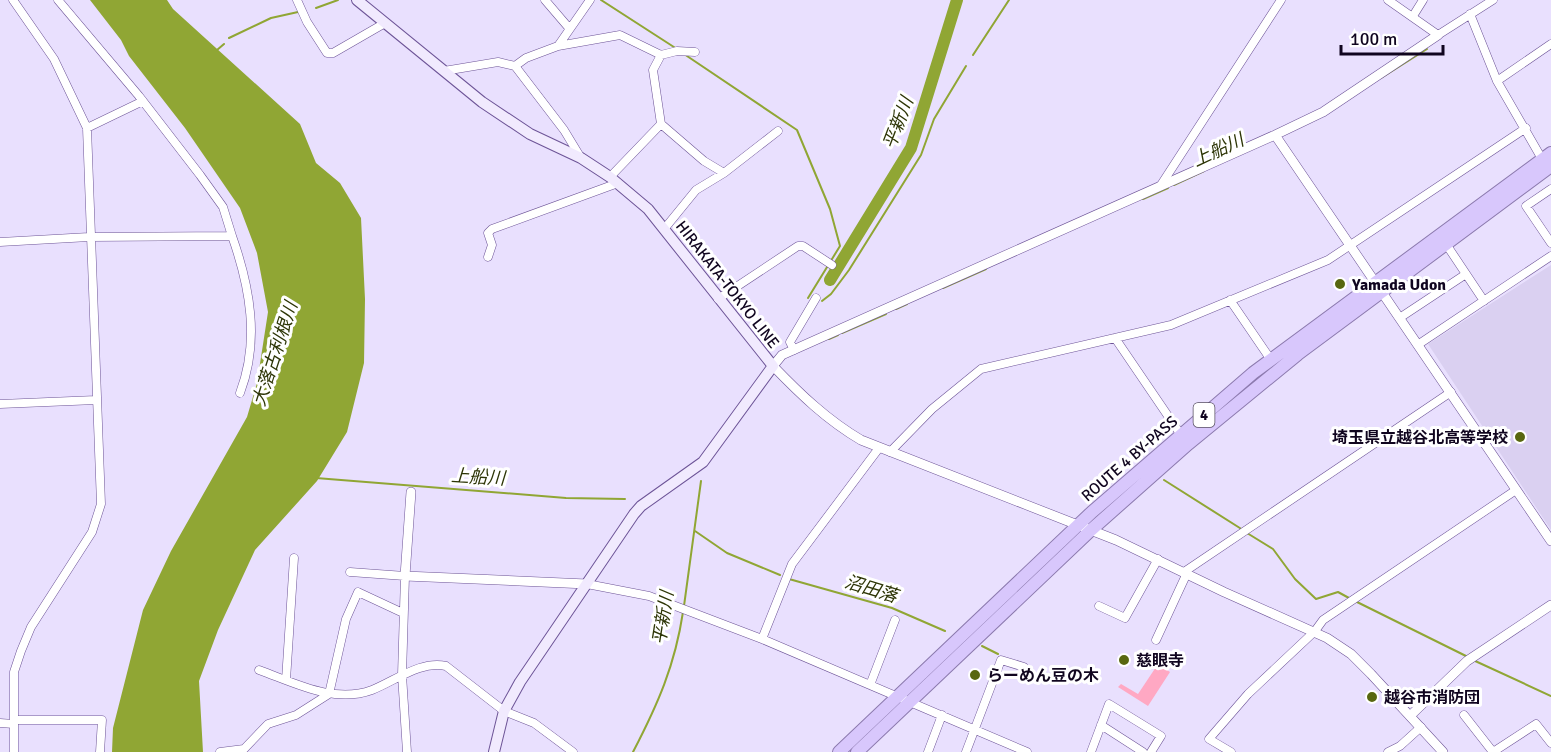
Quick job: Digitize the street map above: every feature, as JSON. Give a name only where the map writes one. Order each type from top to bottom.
[{"type":"highway","name":"ROUTE 4 BY-PASS","points":[[857,752],[1091,530],[1262,382],[1378,286],[1446,244],[1548,160]]},
{"type":"highway","name":"ROUTE 4 BY-PASS","points":[[839,752],[1078,525],[1181,435],[1271,360],[1378,286],[1548,160]]},
{"type":"main road","name":"HIRAKATA-TOKYO LINE","points":[[357,0],[504,118],[581,158],[614,180],[665,228],[772,366],[703,462],[641,506],[526,673],[504,711],[494,752]]},
{"type":"street","points":[[13,0],[54,59],[87,128],[100,504],[99,515],[92,532],[31,627],[14,672],[15,752]]},
{"type":"street","points":[[58,0],[143,101],[223,207],[245,274],[251,320],[249,360],[240,393]]},
{"type":"street","points":[[297,0],[307,22],[327,52],[333,53],[386,23]]},
{"type":"street","points":[[545,0],[569,28]]},
{"type":"street","points":[[558,46],[590,0]]},
{"type":"street","points":[[1160,187],[1281,0]]},
{"type":"street","points":[[1388,0],[1438,35]]},
{"type":"street","points":[[1413,16],[1423,0]]},
{"type":"street","points":[[1443,752],[1411,715],[1351,654],[1315,632],[1091,530],[879,448],[840,428],[811,404],[772,366],[782,356],[794,350],[1160,187],[1278,138],[1323,112],[1438,35],[1472,18],[1493,0]]},
{"type":"street","points":[[1472,18],[1497,81],[1548,160]]},
{"type":"street","points":[[516,66],[526,58],[558,46],[620,35],[661,55],[677,51],[695,52]]},
{"type":"street","points":[[1497,81],[1551,44]]},
{"type":"street","points":[[661,55],[653,70],[661,124],[704,161],[724,173]]},
{"type":"street","points":[[444,71],[498,62],[516,66],[581,158]]},
{"type":"street","points":[[87,128],[143,101]]},
{"type":"street","points":[[488,257],[492,245],[488,233],[492,229],[614,180],[661,124]]},
{"type":"street","points":[[890,452],[932,409],[981,369],[1171,325],[1328,260],[1526,128]]},
{"type":"street","points":[[665,228],[696,190],[724,173],[778,131]]},
{"type":"street","points":[[1278,138],[1551,541]]},
{"type":"street","points":[[1551,189],[1526,206],[1551,243]]},
{"type":"street","points":[[0,242],[89,237],[232,236]]},
{"type":"street","points":[[1446,244],[1484,301]]},
{"type":"street","points":[[718,299],[798,246],[803,246],[832,265]]},
{"type":"street","points":[[1419,344],[1551,256]]},
{"type":"street","points":[[1401,317],[1466,274]]},
{"type":"street","points":[[794,350],[790,342],[816,298]]},
{"type":"street","points":[[1230,300],[1271,360]]},
{"type":"street","points":[[1115,338],[1181,435]]},
{"type":"street","points":[[1156,640],[1186,573],[1243,531],[1451,392]]},
{"type":"street","points":[[0,404],[96,400]]},
{"type":"street","points":[[762,639],[792,564],[879,448]]},
{"type":"street","points":[[1231,752],[1209,739],[1248,694],[1315,632],[1323,620],[1516,490]]},
{"type":"street","points":[[407,752],[402,675],[405,576],[411,492]]},
{"type":"street","points":[[286,680],[294,558]]},
{"type":"street","points":[[1099,606],[1125,618],[1158,559]]},
{"type":"street","points":[[350,572],[586,584],[649,596],[762,639],[1027,752]]},
{"type":"street","points":[[220,752],[244,749],[268,724],[296,715],[329,694],[346,619],[358,592],[404,613]]},
{"type":"street","points":[[1411,715],[1471,659],[1551,605]]},
{"type":"street","points":[[870,685],[896,620]]},
{"type":"street","points":[[966,752],[1001,660],[1024,667]]},
{"type":"street","points":[[259,670],[329,694],[371,690],[402,675],[437,664],[446,666],[504,711],[534,723],[573,752]]},
{"type":"street","points":[[1094,750],[1109,704],[1161,736],[1151,752]]},
{"type":"street","points":[[1464,715],[1493,752],[1536,724],[1551,743]]},
{"type":"street","points":[[928,752],[942,716]]},
{"type":"street","points":[[0,723],[102,720],[100,752]]},
{"type":"street","points":[[1101,725],[1143,752]]},
{"type":"street","points":[[1388,752],[1400,746],[1421,727]]},
{"type":"shaded area","name":"埼玉県立越谷北高等学校","points":[[1551,265],[1551,530],[1428,344]]},
{"type":"shaded area","points":[[1158,664],[1170,672],[1148,706],[1118,687],[1121,684],[1138,694]]},
{"type":"water","name":"大落古利根川","points":[[90,0],[167,0],[173,9],[300,124],[316,163],[340,183],[361,218],[365,299],[364,363],[347,432],[317,481],[255,550],[218,630],[199,681],[203,752],[112,752],[113,728],[143,610],[171,551],[247,417],[257,383],[268,312],[257,253],[240,208],[185,128],[129,56],[121,40]]},
{"type":"waterway","points":[[316,8],[338,0]]},
{"type":"waterway","points":[[601,0],[677,49]]},
{"type":"waterway","name":"平新川","points":[[830,280],[911,148],[957,0]]},
{"type":"waterway","points":[[973,55],[1009,0]]},
{"type":"waterway","points":[[229,38],[271,18],[298,12]]},
{"type":"waterway","points":[[217,50],[224,44]]},
{"type":"waterway","name":"上船川","points":[[1381,78],[1427,49]]},
{"type":"waterway","points":[[684,54],[797,130],[830,209],[840,246],[808,298]]},
{"type":"waterway","points":[[822,301],[831,294],[849,270],[921,155],[934,119],[966,66]]},
{"type":"waterway","name":"上船川","points":[[1174,185],[1204,171]]},
{"type":"waterway","name":"上船川","points":[[1143,199],[1168,188]]},
{"type":"waterway","name":"上船川","points":[[943,288],[986,269]]},
{"type":"waterway","name":"上船川","points":[[896,309],[907,304]]},
{"type":"waterway","name":"上船川","points":[[842,333],[886,314]]},
{"type":"waterway","name":"上船川","points":[[829,339],[838,335]]},
{"type":"waterway","name":"上船川","points":[[316,478],[566,498],[625,499]]},
{"type":"waterway","points":[[1164,480],[1243,530]]},
{"type":"waterway","name":"平新川","points":[[684,606],[701,481]]},
{"type":"waterway","name":"沼田落","points":[[695,531],[727,553],[780,575]]},
{"type":"waterway","points":[[1247,533],[1273,549],[1295,579],[1316,599],[1338,592],[1349,598]]},
{"type":"waterway","name":"沼田落","points":[[789,579],[892,608],[945,631]]},
{"type":"waterway","points":[[1355,601],[1468,657]]},
{"type":"waterway","name":"平新川","points":[[633,752],[664,684],[680,631],[683,612]]},
{"type":"waterway","name":"沼田落","points":[[982,646],[998,654]]},
{"type":"waterway","points":[[1473,660],[1551,696]]},
{"type":"place","name":"Yamada Udon","points":[[1340,284]]},
{"type":"place","name":"埼玉県立越谷北高等学校","points":[[1520,437]]},
{"type":"place","name":"慈眼寺","points":[[1124,660]]},
{"type":"place","name":"らーめん豆の木","points":[[975,675]]},
{"type":"place","name":"越谷市消防団","points":[[1372,697]]}]
